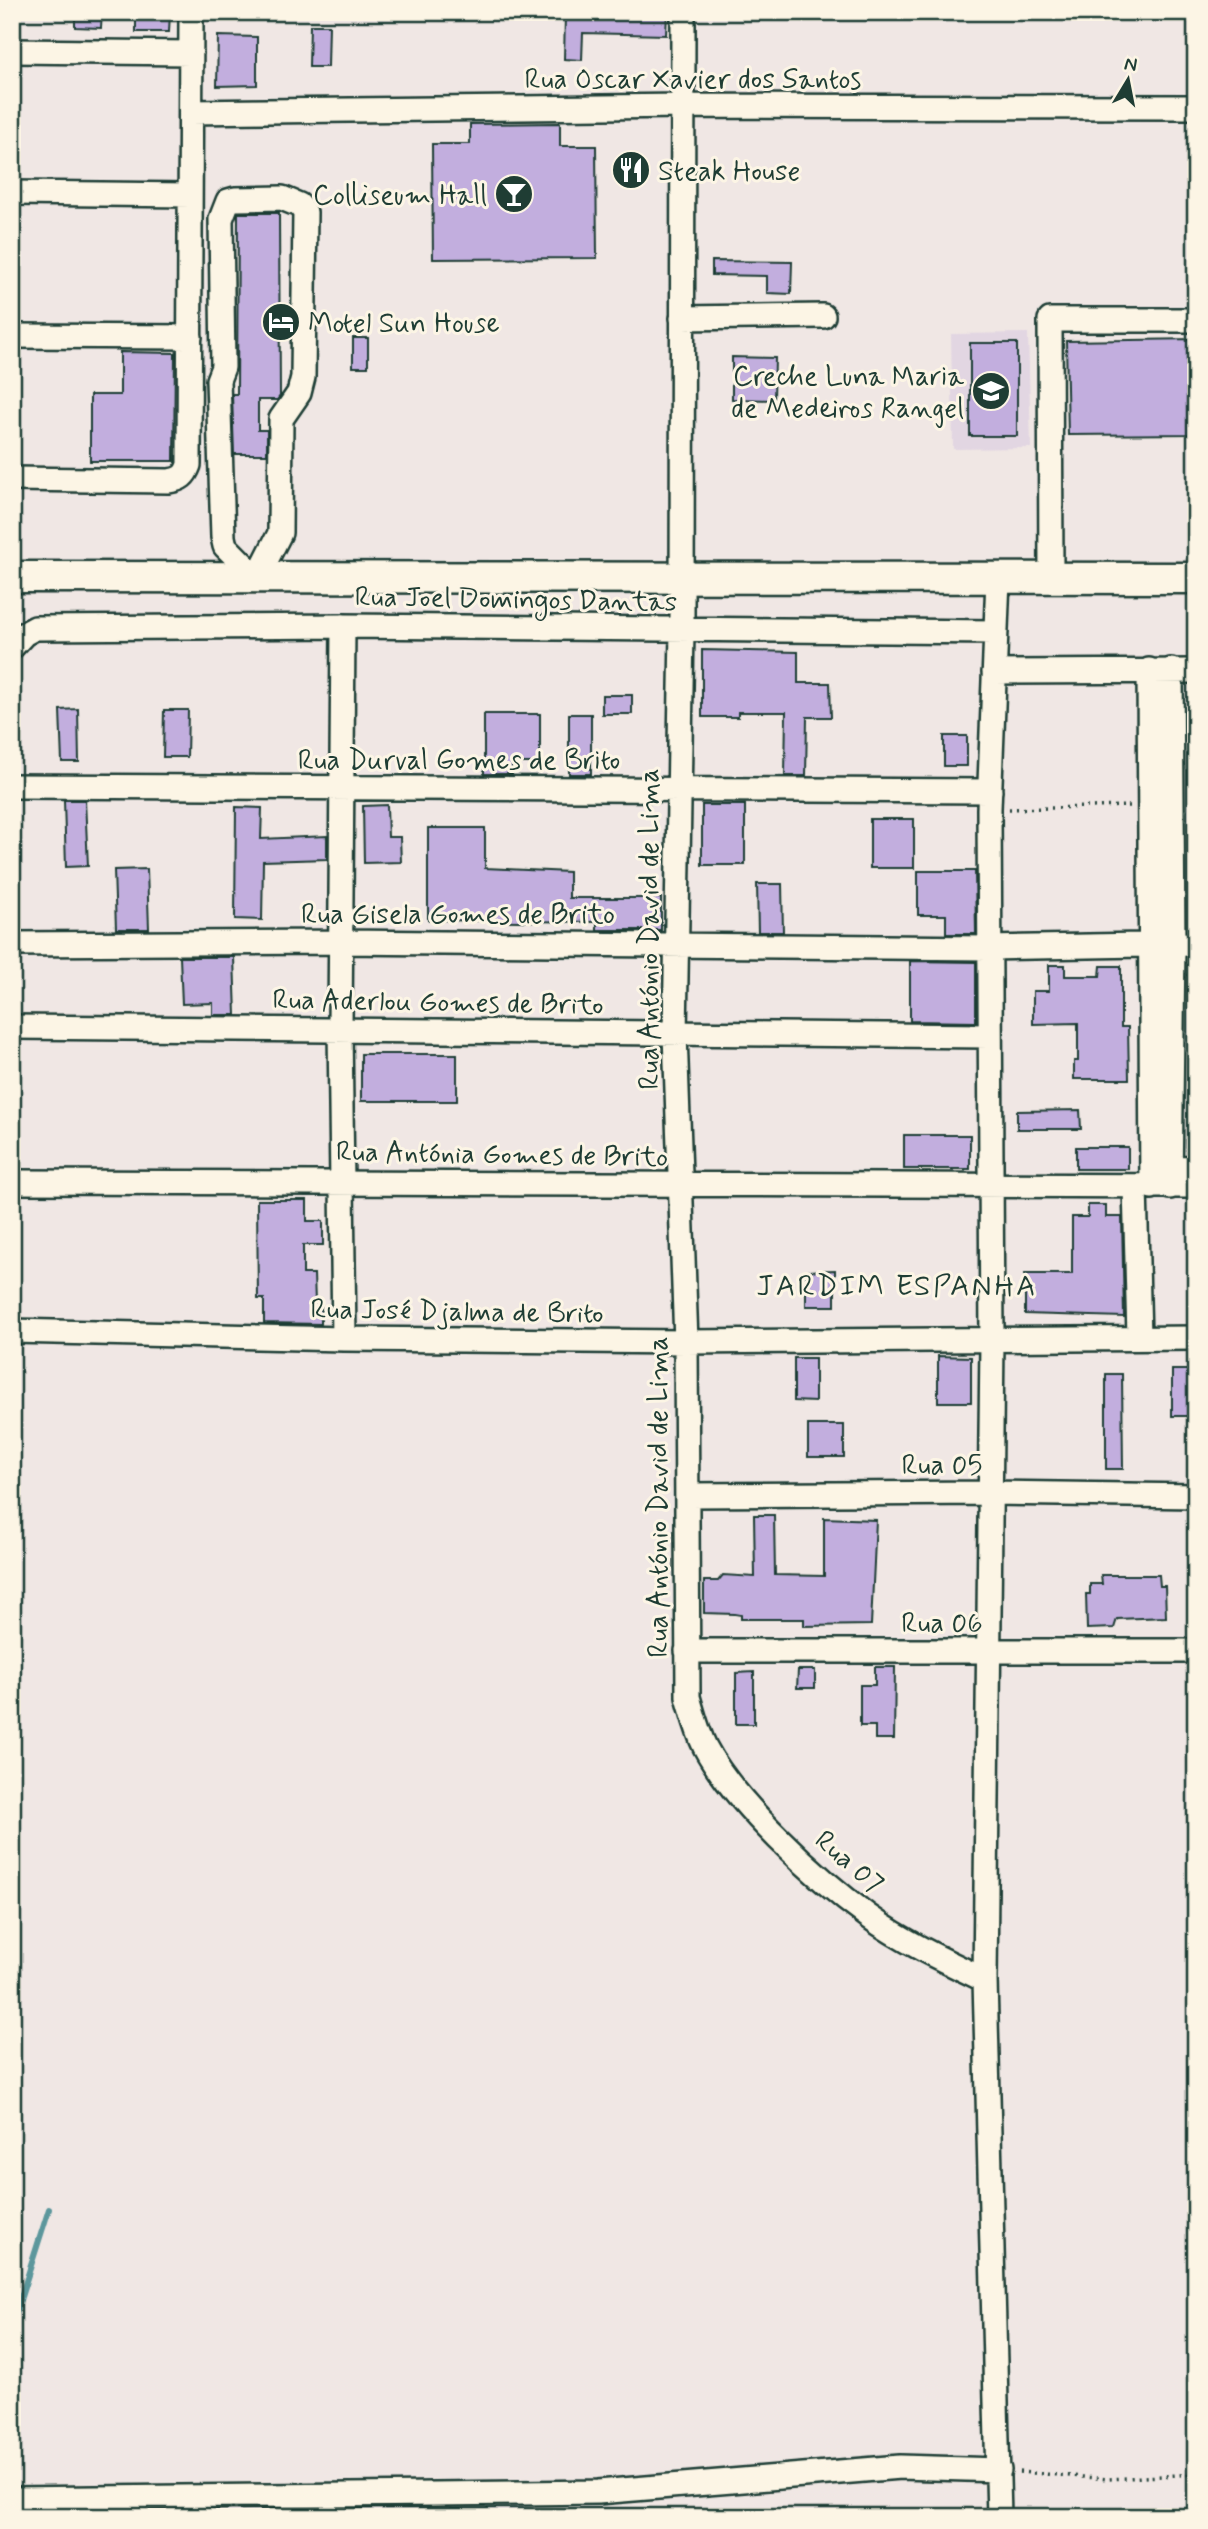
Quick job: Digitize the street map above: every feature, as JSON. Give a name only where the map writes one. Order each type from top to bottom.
[{"type":"main road","points":[[12,577],[1196,578]]},
{"type":"street","points":[[12,480],[169,481],[180,480],[188,465],[191,12]]},
{"type":"street","name":"Rua António David de Lima","points":[[683,12],[682,630],[675,1034],[678,1185],[686,1342],[688,1697],[695,1726],[706,1749]]},
{"type":"street","points":[[12,51],[190,53]]},
{"type":"street","name":"Rua Oscar Xavier dos Santos","points":[[191,112],[684,106],[1196,107]]},
{"type":"street","points":[[12,193],[190,195]]},
{"type":"street","points":[[282,198],[299,205],[305,212],[303,377],[299,393],[281,419],[280,533],[257,578],[225,546],[223,537],[218,380],[223,366],[221,219],[223,208],[236,199],[282,198]]},
{"type":"street","points":[[682,318],[823,316]]},
{"type":"street","points":[[1051,578],[1050,320],[1196,320]]},
{"type":"street","points":[[12,336],[190,338]]},
{"type":"street","points":[[998,578],[989,800],[992,1340],[985,1980],[999,2517]]},
{"type":"street","points":[[343,626],[340,1028],[344,1339]]},
{"type":"street","name":"Rua Joel Domingos Dantas","points":[[12,647],[24,634],[35,628],[343,626],[996,632]]},
{"type":"street","points":[[1156,1179],[1150,944],[1150,806],[1160,670]]},
{"type":"street","points":[[1139,1337],[1185,945],[1160,670]]},
{"type":"street","points":[[994,672],[1196,671]]},
{"type":"street","name":"Rua Durval Gomes de Brito","points":[[12,786],[679,789],[989,800]]},
{"type":"street","name":"Rua Gisela Gomes de Brito","points":[[12,944],[341,942],[988,947],[1185,945]]},
{"type":"street","name":"Rua Aderlou Gomes de Brito","points":[[12,1027],[989,1036]]},
{"type":"street","points":[[1156,1179],[1196,1168]]},
{"type":"street","points":[[1156,1179],[1196,1186]]},
{"type":"street","name":"Rua Antónia Gomes de Brito","points":[[12,1182],[341,1181],[990,1188],[1156,1179]]},
{"type":"street","name":"Rua José Djalma de Brito","points":[[12,1331],[344,1339],[686,1342],[1196,1338]]},
{"type":"street","name":"Rua 05","points":[[688,1496],[990,1493],[1196,1496]]},
{"type":"street","name":"Rua 06","points":[[687,1651],[1196,1651]]},
{"type":"street","name":"Rua 07","points":[[706,1749],[728,1780],[780,1840],[830,1885],[869,1917],[901,1937],[985,1980]]},
{"type":"street","points":[[12,2499],[598,2492],[900,2467],[999,2470]]},
{"type":"path","points":[[989,800],[1150,806]]},
{"type":"path","points":[[999,2470],[1109,2479],[1196,2474]]},
{"type":"shaded area","name":"Creche Luna Maria de Medeiros Rangel","points":[[1028,333],[1031,448],[953,449],[951,334]]},
{"type":"building","points":[[75,12],[102,12],[101,28],[75,27]]},
{"type":"building","points":[[136,12],[170,12],[169,32],[136,32]]},
{"type":"building","points":[[606,12],[667,12],[666,35],[583,33],[582,60],[564,59],[565,15],[606,16]]},
{"type":"building","points":[[310,25],[329,25],[328,67],[309,67]]},
{"type":"building","points":[[218,36],[257,37],[257,85],[217,86]]},
{"type":"building","points":[[560,123],[560,146],[596,146],[597,258],[433,259],[432,144],[470,144],[470,124]]},
{"type":"building","points":[[238,213],[279,213],[280,396],[277,400],[258,400],[258,430],[267,430],[267,454],[234,454],[232,394],[237,394]]},
{"type":"building","points":[[712,261],[792,262],[791,294],[767,293],[767,276],[712,275]]},
{"type":"building","points":[[353,338],[368,338],[368,367],[353,367]]},
{"type":"building","points":[[1196,339],[1196,434],[1068,435],[1066,341]]},
{"type":"building","points":[[970,343],[1017,343],[1017,436],[970,436]]},
{"type":"building","points":[[120,352],[175,353],[174,461],[90,461],[90,395],[120,395]]},
{"type":"building","points":[[732,357],[775,358],[774,400],[732,399]]},
{"type":"building","points":[[702,650],[798,652],[798,683],[830,683],[831,717],[807,717],[806,776],[785,776],[786,712],[738,712],[738,717],[702,717]]},
{"type":"building","points":[[602,695],[632,695],[632,714],[602,714]]},
{"type":"building","points":[[78,709],[79,762],[62,762],[60,710]]},
{"type":"building","points":[[164,710],[188,710],[187,757],[163,757]]},
{"type":"building","points":[[484,714],[540,714],[540,763],[512,763],[512,774],[484,774]]},
{"type":"building","points":[[569,714],[591,714],[591,774],[569,774]]},
{"type":"building","points":[[944,736],[967,736],[967,766],[944,766]]},
{"type":"building","points":[[64,800],[85,800],[88,866],[66,867]]},
{"type":"building","points":[[387,805],[388,837],[400,837],[401,862],[364,863],[363,806]]},
{"type":"building","points":[[702,805],[745,805],[745,865],[702,865]]},
{"type":"building","points":[[236,807],[262,808],[261,839],[327,836],[327,859],[263,861],[262,920],[235,919]]},
{"type":"building","points":[[870,819],[914,819],[914,868],[870,868]]},
{"type":"building","points":[[428,828],[485,828],[485,868],[569,872],[569,898],[661,898],[661,930],[597,930],[597,922],[428,920]]},
{"type":"building","points":[[147,869],[149,929],[116,929],[114,870]]},
{"type":"building","points":[[918,871],[975,871],[976,934],[946,934],[946,915],[918,915]]},
{"type":"building","points":[[757,884],[782,884],[783,932],[758,932]]},
{"type":"building","points":[[180,957],[234,957],[236,1015],[213,1015],[213,1003],[182,1004]]},
{"type":"building","points":[[910,961],[976,962],[976,1022],[910,1021]]},
{"type":"building","points":[[1049,965],[1065,965],[1065,976],[1100,976],[1101,966],[1121,966],[1121,1027],[1128,1027],[1129,1079],[1074,1079],[1074,1061],[1078,1061],[1078,1023],[1033,1024],[1033,991],[1049,991]]},
{"type":"building","points":[[361,1054],[457,1054],[457,1101],[361,1101]]},
{"type":"building","points":[[1080,1110],[1081,1129],[1017,1129],[1017,1111]]},
{"type":"building","points":[[904,1135],[970,1135],[970,1169],[904,1169]]},
{"type":"building","points":[[1076,1147],[1128,1147],[1128,1169],[1076,1169]]},
{"type":"building","points":[[257,1200],[307,1200],[307,1221],[323,1221],[323,1245],[303,1245],[303,1274],[314,1274],[315,1303],[321,1304],[321,1324],[264,1323],[264,1299],[258,1299]]},
{"type":"building","points":[[1088,1205],[1106,1205],[1106,1217],[1122,1217],[1124,1317],[1025,1314],[1025,1274],[1072,1274],[1072,1217],[1088,1217]]},
{"type":"building","points":[[835,1270],[835,1306],[806,1306],[806,1271]]},
{"type":"building","points":[[938,1356],[971,1357],[971,1402],[938,1402]]},
{"type":"building","points":[[794,1358],[815,1358],[815,1402],[794,1401]]},
{"type":"building","points":[[1172,1370],[1189,1370],[1189,1416],[1172,1416]]},
{"type":"building","points":[[1106,1374],[1122,1374],[1123,1469],[1106,1469]]},
{"type":"building","points":[[808,1425],[844,1425],[844,1457],[808,1457]]},
{"type":"building","points":[[754,1515],[774,1515],[775,1575],[824,1576],[824,1518],[876,1520],[871,1625],[804,1626],[804,1619],[741,1619],[741,1615],[735,1614],[704,1613],[704,1581],[718,1581],[723,1575],[755,1577]]},
{"type":"building","points":[[1101,1575],[1159,1575],[1160,1586],[1165,1586],[1166,1617],[1117,1619],[1114,1628],[1087,1629],[1086,1594],[1090,1594],[1090,1584],[1102,1584]]},
{"type":"building","points":[[875,1667],[895,1667],[894,1739],[875,1739],[875,1726],[860,1726],[860,1685],[875,1685]]},
{"type":"building","points":[[798,1670],[815,1670],[815,1688],[797,1688]]},
{"type":"building","points":[[754,1672],[754,1724],[736,1724],[736,1673]]},
{"type":"waterway","points":[[12,2325],[49,2209]]},
{"type":"place","name":"Steak House","points":[[631,170]]},
{"type":"place","name":"Colliseum Hall","points":[[514,194]]},
{"type":"place","name":"Motel Sun House","points":[[281,322]]},
{"type":"place","name":"Creche Luna Maria de Medeiros Rangel","points":[[991,391]]},
{"type":"district","name":"JARDIM ESPANHA","points":[[897,1285]]}]
